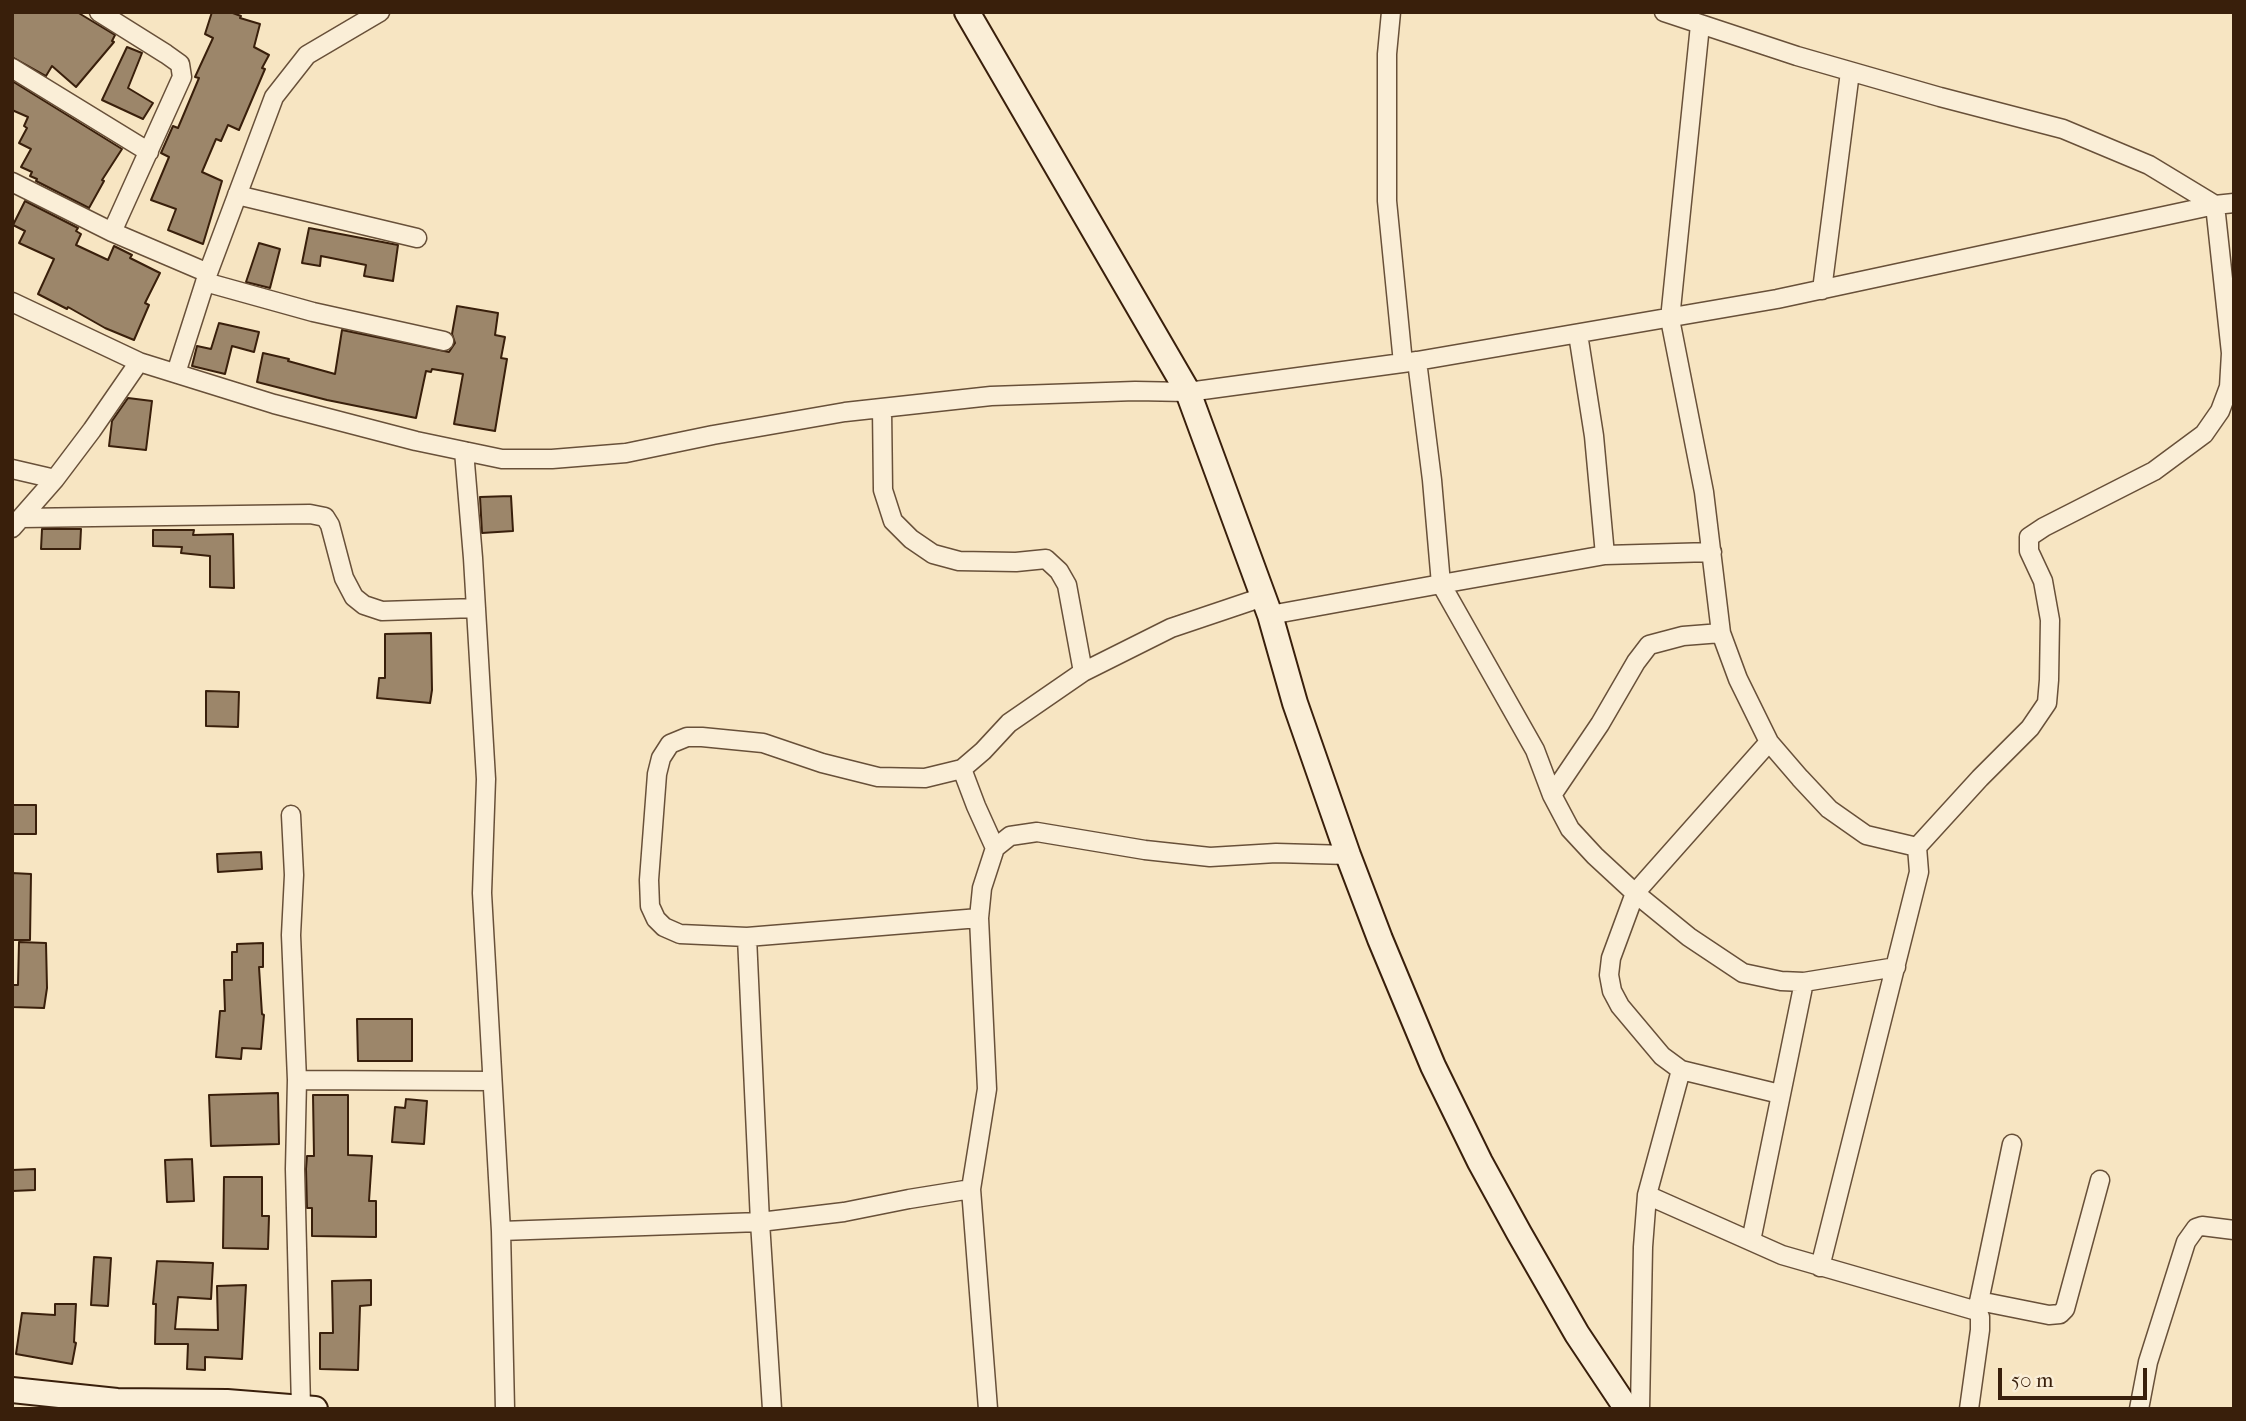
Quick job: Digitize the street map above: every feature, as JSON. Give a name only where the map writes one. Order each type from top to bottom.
[{"type":"street","points":[[99,12],[180,64],[182,77],[112,232]]},
{"type":"street","points":[[176,373],[206,277],[274,97],[307,55],[380,12]]},
{"type":"street","points":[[967,12],[1188,392],[1240,528],[1295,703],[1348,855],[1433,1066],[1480,1163],[1577,1334],[1628,1409]]},
{"type":"street","points":[[1391,12],[1387,67],[1387,201],[1410,362],[1432,480],[1441,584],[1535,750],[1552,794],[1570,829],[1635,893],[1689,937],[1743,973],[1781,981],[1804,982],[1896,967]]},
{"type":"street","points":[[1672,14],[1850,72],[2063,129],[2149,165],[2215,205]]},
{"type":"street","points":[[1700,25],[1670,319],[1704,492],[1721,633],[1738,680],[1769,742],[1800,778],[1829,809],[1866,835],[1917,848]]},
{"type":"street","points":[[12,68],[149,152]]},
{"type":"street","points":[[1822,290],[1850,72]]},
{"type":"street","points":[[12,182],[206,277],[313,312],[444,341]]},
{"type":"street","points":[[237,195],[416,238]]},
{"type":"street","points":[[12,302],[139,362],[274,404],[416,441],[502,459],[552,459],[626,453],[845,412],[991,397],[1135,391],[1188,392],[1410,362],[1670,319],[1822,290],[2234,203]]},
{"type":"street","points":[[1821,1267],[1919,872],[1917,848],[1980,778],[2030,728],[2047,703],[2050,620],[2043,581],[2029,551],[2029,537],[2154,471],[2204,435],[2220,411],[2229,387],[2231,353],[2215,205]]},
{"type":"street","points":[[1578,334],[1594,436],[1605,555]]},
{"type":"street","points":[[17,523],[92,430],[139,362]]},
{"type":"street","points":[[882,408],[883,490],[893,522],[911,540],[933,554],[959,561],[994,563],[1046,559],[1059,571],[1067,585],[1083,671]]},
{"type":"street","points":[[464,451],[485,779],[482,892],[501,1231],[505,1409]]},
{"type":"street","points":[[12,469],[55,478]]},
{"type":"street","points":[[17,523],[310,514],[325,517],[330,525],[344,578],[354,597],[364,605],[382,611],[476,608]]},
{"type":"street","points":[[979,919],[747,937],[680,934],[664,927],[656,919],[650,906],[649,880],[657,774],[661,758],[670,744],[687,737],[702,737],[763,743],[822,763],[878,776],[925,778],[962,769],[1009,723],[1083,671],[1171,628],[1266,606],[1441,584],[1605,555],[1712,552]]},
{"type":"street","points":[[1552,794],[1649,645],[1683,636],[1721,633]]},
{"type":"street","points":[[1769,742],[1635,893],[1611,958],[1609,975],[1619,1006],[1662,1056],[1681,1070],[1780,1094]]},
{"type":"street","points":[[962,769],[995,848]]},
{"type":"street","points":[[12,1390],[52,1401],[308,1408],[295,1169],[297,1080],[291,935],[294,876],[290,815]]},
{"type":"street","points":[[988,1409],[971,1189],[987,1089],[979,919],[982,888],[995,848],[1010,836],[1037,832],[1210,858],[1276,853],[1348,855]]},
{"type":"street","points":[[747,937],[772,1409]]},
{"type":"street","points":[[1751,1241],[1804,982]]},
{"type":"street","points":[[1640,1409],[1643,1247],[1647,1195],[1681,1070]]},
{"type":"street","points":[[297,1080],[492,1081]]},
{"type":"street","points":[[1969,1409],[1980,1324],[1978,1306],[2012,1144]]},
{"type":"street","points":[[1647,1195],[1782,1255],[1821,1267],[1968,1307],[2049,1315],[2060,1314],[2066,1309],[2100,1180]]},
{"type":"street","points":[[501,1231],[760,1222],[844,1212],[971,1189]]},
{"type":"street","points":[[2139,1409],[2148,1362],[2189,1235],[2202,1226],[2234,1230]]},
{"type":"street","points":[[1577,1334],[1608,1409]]},
{"type":"street","points":[[1608,1379],[1640,1409]]},
{"type":"building","points":[[12,12],[77,12],[115,35],[112,41],[114,42],[76,87],[52,66],[46,76],[12,57]]},
{"type":"building","points":[[212,12],[230,12],[260,24],[254,47],[269,55],[239,130],[228,125],[221,141],[216,139],[202,172],[222,181],[203,244],[168,230],[176,209],[151,200],[169,157],[161,153],[173,126],[178,128],[199,78],[195,77],[213,38],[205,34]]},
{"type":"building","points":[[127,47],[142,53],[128,88],[153,103],[143,119],[102,100]]},
{"type":"building","points":[[12,81],[122,149],[102,180],[104,181],[89,208],[36,181],[37,179],[30,176],[32,172],[21,167],[31,149],[19,143],[27,128],[24,126],[28,117],[12,110]]},
{"type":"building","points":[[25,201],[78,228],[76,231],[81,234],[76,245],[108,260],[114,246],[132,255],[130,258],[160,273],[145,303],[149,305],[134,340],[38,294],[54,259],[19,243],[25,231],[13,225]]},
{"type":"building","points":[[309,228],[398,245],[393,281],[364,276],[366,265],[321,256],[320,266],[302,263]]},
{"type":"building","points":[[259,243],[280,249],[270,288],[246,282]]},
{"type":"building","points":[[457,306],[498,313],[495,335],[505,337],[501,358],[507,359],[495,431],[454,424],[463,374],[432,369],[431,372],[426,371],[416,418],[257,382],[263,353],[335,374],[342,330],[449,352],[455,343],[452,334]]},
{"type":"building","points":[[219,323],[259,332],[254,352],[232,346],[225,374],[192,366],[197,346],[211,349]]},
{"type":"building","points":[[128,398],[152,401],[146,450],[109,446],[112,421]]},
{"type":"building","points":[[511,496],[513,531],[482,533],[480,497]]},
{"type":"building","points":[[42,529],[81,529],[80,549],[41,549]]},
{"type":"building","points":[[153,530],[194,530],[193,535],[233,534],[234,588],[210,587],[210,556],[181,553],[182,547],[153,546]]},
{"type":"building","points":[[431,633],[430,703],[377,698],[379,678],[385,678],[385,634]]},
{"type":"building","points":[[206,691],[239,692],[238,727],[206,726]]},
{"type":"building","points":[[12,805],[36,805],[36,834],[12,834]]},
{"type":"building","points":[[261,852],[262,869],[218,872],[217,854]]},
{"type":"building","points":[[12,873],[31,874],[30,940],[12,940]]},
{"type":"building","points":[[19,942],[46,943],[47,988],[44,1008],[12,1007],[12,985],[18,985]]},
{"type":"building","points":[[263,943],[263,967],[259,967],[264,1015],[261,1049],[242,1048],[241,1059],[216,1057],[220,1011],[225,1011],[224,980],[232,980],[232,952],[237,952],[237,944]]},
{"type":"building","points":[[357,1019],[412,1019],[412,1061],[358,1061]]},
{"type":"building","points":[[278,1093],[279,1144],[211,1146],[209,1095]]},
{"type":"building","points":[[313,1095],[348,1095],[348,1155],[372,1156],[369,1201],[376,1201],[376,1237],[312,1236],[312,1208],[307,1208],[306,1169],[307,1156],[314,1156]]},
{"type":"building","points":[[406,1099],[427,1101],[424,1144],[392,1142],[395,1107],[405,1108]]},
{"type":"building","points":[[192,1159],[194,1201],[167,1202],[165,1160]]},
{"type":"building","points":[[35,1169],[35,1190],[12,1191],[12,1170]]},
{"type":"building","points":[[224,1177],[262,1177],[262,1216],[269,1216],[268,1249],[223,1248]]},
{"type":"building","points":[[94,1257],[111,1258],[108,1306],[91,1305]]},
{"type":"building","points":[[157,1261],[213,1263],[211,1299],[178,1297],[175,1329],[218,1330],[217,1286],[246,1285],[242,1359],[205,1357],[205,1370],[187,1369],[188,1344],[155,1344],[156,1304],[153,1304]]},
{"type":"building","points":[[371,1280],[371,1305],[360,1306],[358,1370],[320,1369],[320,1333],[333,1333],[332,1281]]},
{"type":"building","points":[[55,1304],[76,1304],[76,1343],[72,1364],[16,1354],[22,1313],[55,1315]]}]
